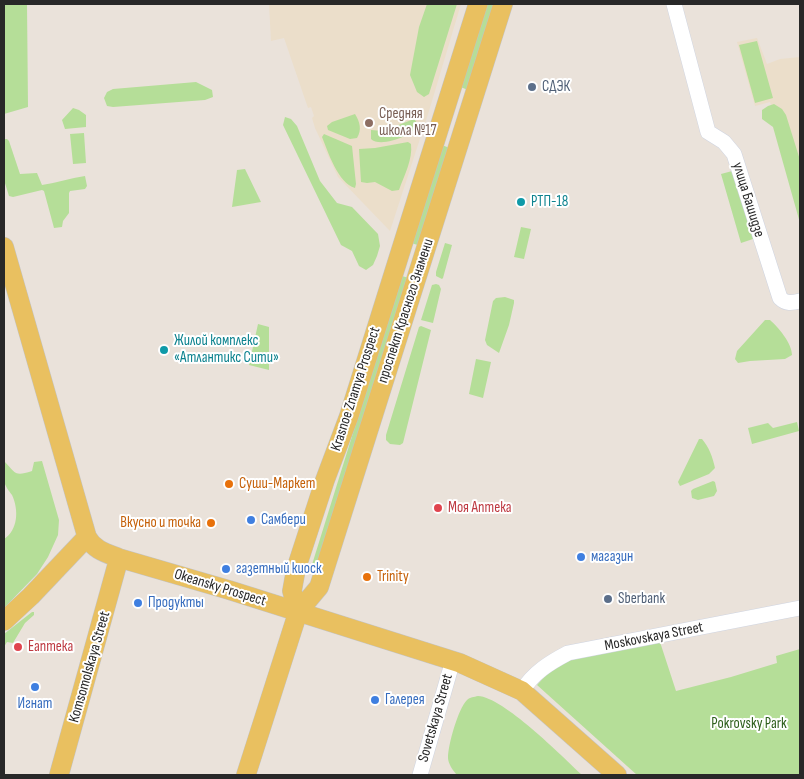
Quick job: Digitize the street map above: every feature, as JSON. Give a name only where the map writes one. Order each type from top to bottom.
[{"type":"main road","name":"Krasnoe Znamya Prospect","points":[[298,612],[292,591],[296,569],[324,480],[349,416],[478,4]]},
{"type":"main road","name":"проспект Красного Знамени","points":[[298,612],[318,587],[322,578],[503,4]]},
{"type":"main road","points":[[4,247],[87,537],[31,596],[4,621]]},
{"type":"main road","name":"Okeansky Prospect","points":[[87,537],[93,546],[119,558],[229,590],[453,660],[522,691],[617,775]]},
{"type":"main road","name":"Komsomolskaya Street","points":[[59,775],[119,558]]},
{"type":"main road","points":[[246,775],[298,612]]},
{"type":"street","name":"улица Башидзе","points":[[674,4],[708,132],[724,142],[734,154],[780,298],[792,304],[800,301]]},
{"type":"street","name":"Moskovskaya Street","points":[[522,691],[530,679],[544,667],[568,653],[800,608]]},
{"type":"street","name":"Sovetskaya Street","points":[[420,775],[453,660]]},
{"type":"shaded area","name":"Средняя школа №17","points":[[269,4],[461,4],[390,231],[338,177],[315,128],[311,107],[308,108],[284,38],[271,41]]},
{"type":"shaded area","points":[[757,38],[767,64],[780,59],[800,57],[800,199],[770,102],[755,106],[737,42]]},
{"type":"green space","points":[[4,4],[27,4],[28,107],[4,114]]},
{"type":"green space","points":[[427,4],[457,4],[429,94],[424,97],[417,92],[410,75],[419,27]]},
{"type":"green space","points":[[484,4],[495,4],[468,90],[458,86]]},
{"type":"green space","points":[[757,41],[773,98],[755,103],[739,45]]},
{"type":"green space","points":[[196,82],[212,90],[213,97],[205,100],[113,107],[107,106],[104,98],[107,92],[113,89]]},
{"type":"green space","points":[[774,104],[782,109],[786,115],[800,160],[800,223],[773,127],[762,119],[762,110]]},
{"type":"green space","points":[[73,108],[86,115],[86,127],[65,129],[62,120]]},
{"type":"green space","points":[[355,114],[360,126],[357,138],[350,139],[328,130],[327,126],[332,122]]},
{"type":"green space","points":[[285,117],[291,119],[297,126],[320,181],[337,203],[352,207],[378,234],[380,246],[377,256],[373,265],[366,270],[359,266],[352,251],[341,245],[283,125]]},
{"type":"green space","points":[[414,119],[418,124],[410,133],[404,136],[382,142],[371,139],[371,130],[383,131]]},
{"type":"green space","points":[[84,133],[86,163],[73,164],[70,134]]},
{"type":"green space","points":[[324,134],[352,146],[355,188],[344,180],[334,166],[322,137]]},
{"type":"green space","points":[[4,139],[9,141],[20,174],[37,173],[42,185],[85,176],[87,186],[85,189],[70,191],[69,193],[69,213],[63,221],[62,227],[54,228],[44,191],[13,197],[9,196],[4,180]]},
{"type":"green space","points":[[408,142],[411,144],[411,156],[399,190],[392,191],[375,182],[361,182],[359,149]]},
{"type":"green space","points":[[442,145],[452,149],[421,246],[411,243]]},
{"type":"green space","points":[[245,169],[261,202],[232,207],[237,170]]},
{"type":"green space","points":[[736,170],[756,238],[741,243],[721,174]]},
{"type":"green space","points":[[521,227],[531,229],[524,259],[514,257]]},
{"type":"green space","points":[[445,243],[452,245],[442,279],[436,276],[436,272]]},
{"type":"green space","points":[[402,276],[412,279],[317,573],[310,571]]},
{"type":"green space","points":[[436,284],[441,289],[433,323],[421,320],[432,285]]},
{"type":"green space","points":[[505,297],[514,300],[514,303],[509,325],[499,353],[487,345],[485,340],[493,301],[496,298]]},
{"type":"green space","points":[[765,320],[770,320],[787,340],[792,355],[785,359],[738,363],[735,359],[737,351]]},
{"type":"green space","points":[[258,324],[269,327],[269,370],[249,365]]},
{"type":"green space","points":[[419,327],[431,330],[403,443],[400,445],[390,444],[386,440],[386,435]]},
{"type":"green space","points":[[476,359],[491,362],[483,398],[469,394]]},
{"type":"green space","points":[[797,422],[799,431],[752,444],[748,428],[768,423],[773,428]]},
{"type":"green space","points":[[699,439],[702,439],[707,446],[715,468],[709,474],[680,486],[678,482]]},
{"type":"green space","points":[[4,461],[13,471],[22,474],[32,471],[34,462],[42,461],[59,520],[58,535],[48,557],[37,574],[4,608],[4,539],[15,525],[16,507],[3,479]]},
{"type":"green space","points":[[713,481],[717,491],[714,496],[698,500],[692,498],[691,491],[693,489]]},
{"type":"green space","points":[[34,612],[34,615],[25,623],[13,643],[7,642],[4,647],[4,634]]},
{"type":"green space","name":"Pokrovsky Park","points":[[660,642],[676,691],[777,663],[776,656],[800,649],[800,775],[637,775],[537,685],[546,675],[569,659]]},
{"type":"green space","points":[[478,696],[489,699],[517,716],[582,775],[457,775],[448,760],[452,736],[457,719],[467,700]]},
{"type":"place","name":"СДЭК","points":[[532,87]]},
{"type":"place","name":"Средняя школа №17","points":[[369,123]]},
{"type":"place","name":"РТП-18","points":[[521,202]]},
{"type":"place","name":"Жилой комплекс «Атлантикс Сити»","points":[[164,350]]},
{"type":"place","name":"Суши-Маркет","points":[[229,484]]},
{"type":"place","name":"Моя Аптека","points":[[438,508]]},
{"type":"place","name":"Самбери","points":[[251,520]]},
{"type":"place","name":"Вкусно и точка","points":[[211,523]]},
{"type":"place","name":"магазин","points":[[581,557]]},
{"type":"place","name":"газетный киоск","points":[[226,569]]},
{"type":"place","name":"Trinity","points":[[367,577]]},
{"type":"place","name":"Sberbank","points":[[608,599]]},
{"type":"place","name":"Продукты","points":[[138,603]]},
{"type":"place","name":"Еаптека","points":[[18,647]]},
{"type":"place","name":"Игнат","points":[[35,687]]},
{"type":"place","name":"Галерея","points":[[375,700]]}]
